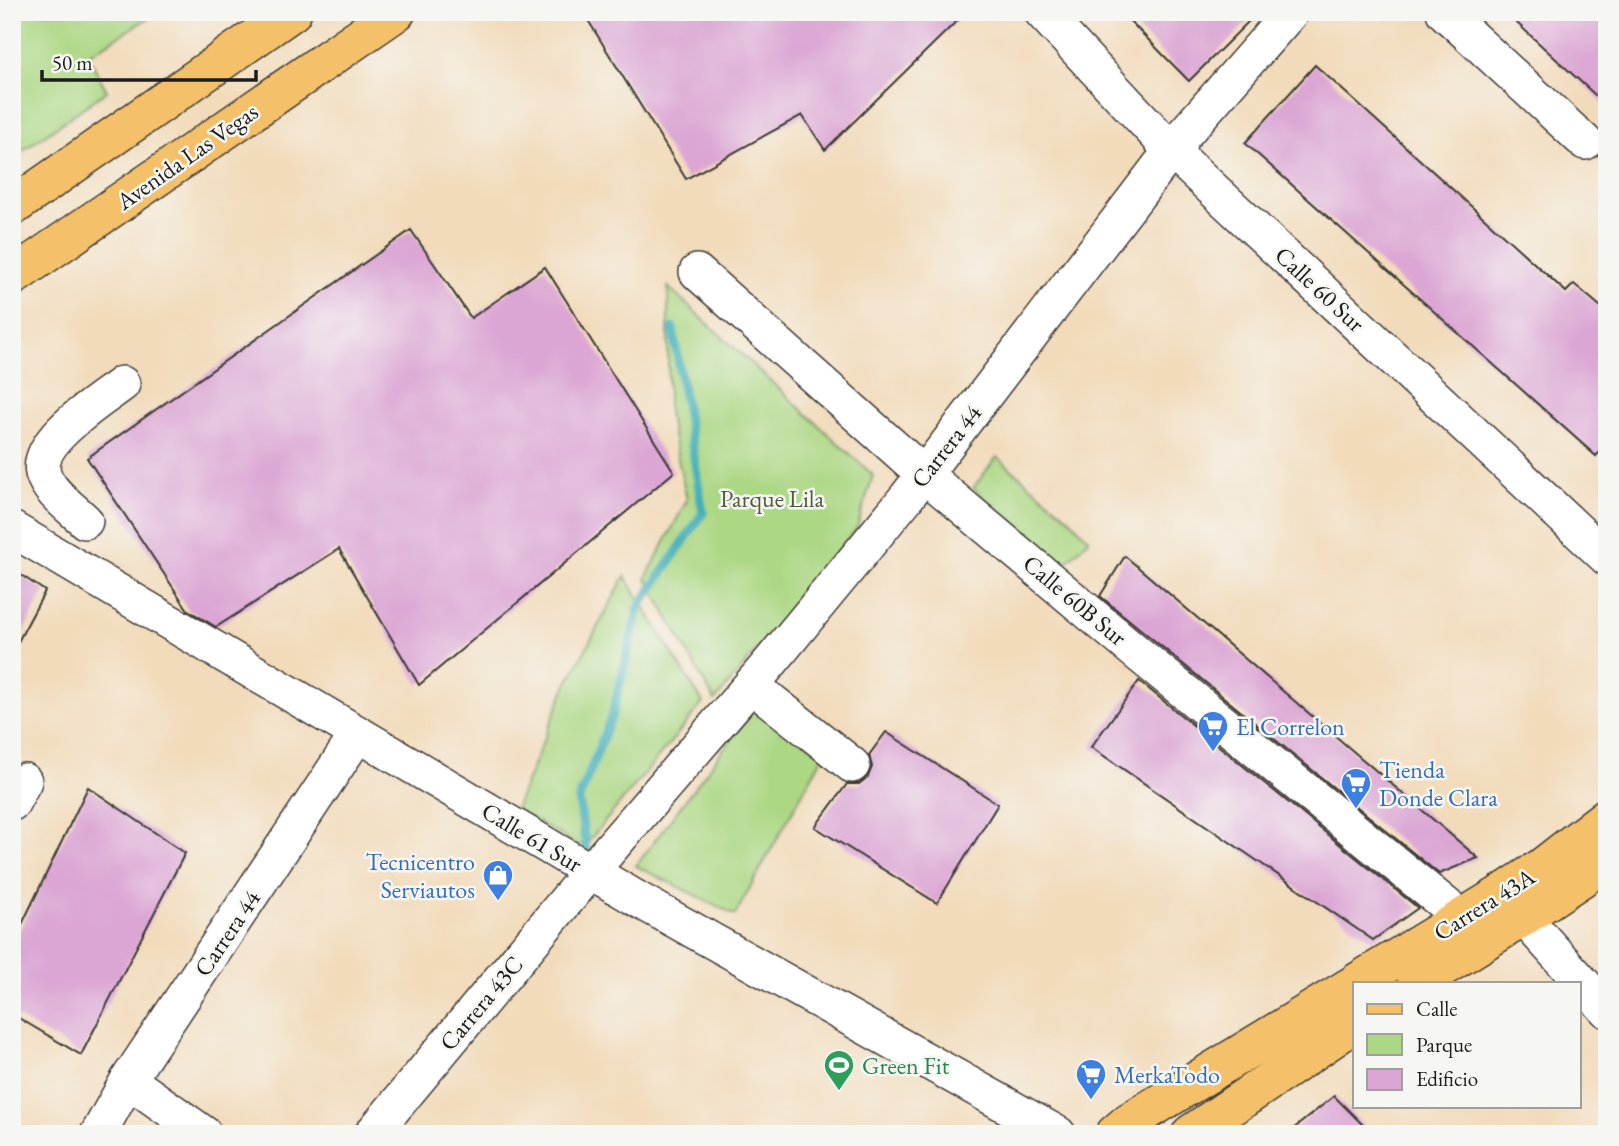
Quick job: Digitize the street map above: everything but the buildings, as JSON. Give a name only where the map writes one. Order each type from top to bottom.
[{"type":"main road","points":[[12,207],[292,12]]},
{"type":"main road","name":"Avenida Las Vegas","points":[[12,277],[396,12]]},
{"type":"main road","name":"Carrera 43A","points":[[1358,982],[1544,866],[1607,817]]},
{"type":"main road","name":"Carrera 43A","points":[[1419,982],[1523,917],[1607,860]]},
{"type":"main road","name":"Carrera 43A","points":[[1115,1134],[1129,1122],[1353,985]]},
{"type":"main road","points":[[1191,1134],[1353,1024]]},
{"type":"street","name":"Calle 60 Sur","points":[[1042,12],[1171,150],[1607,558]]},
{"type":"street","name":"Carrera 44","points":[[590,872],[751,685],[925,475],[1171,150],[1291,12]]},
{"type":"street","points":[[1444,12],[1585,142]]},
{"type":"street","name":"Calle 60B Sur","points":[[697,272],[925,475],[1136,652],[1447,906],[1458,921]]},
{"type":"street","points":[[85,521],[50,486],[42,471],[44,453],[55,437],[122,384]]},
{"type":"street","points":[[16,540],[34,507],[50,486]]},
{"type":"street","name":"Calle 61 Sur","points":[[16,540],[358,734],[590,872],[959,1064],[1058,1134]]},
{"type":"street","points":[[751,685],[852,765]]},
{"type":"street","name":"Carrera 44","points":[[97,1134],[128,1080],[285,831],[358,734]]},
{"type":"street","name":"Carrera 43C","points":[[372,1134],[590,872]]},
{"type":"street","points":[[1523,917],[1607,1010]]},
{"type":"street","points":[[128,1080],[204,1134]]},
{"type":"green space","points":[[12,12],[158,12],[88,55],[107,91],[12,158]]},
{"type":"green space","name":"Parque Lila","points":[[668,287],[873,475],[857,528],[715,701],[646,578],[687,500],[668,413]]},
{"type":"green space","points":[[997,457],[1069,518],[1089,539],[1065,564],[973,488]]},
{"type":"green space","points":[[625,576],[703,703],[583,848],[515,809],[566,686]]},
{"type":"green space","points":[[758,703],[823,756],[735,915],[636,866]]},
{"type":"waterway","points":[[586,850],[579,799],[612,715],[639,607],[703,513],[673,328]]},
{"type":"place","name":"El Correlon","points":[[1213,753]]},
{"type":"place","name":"Tienda Donde Clara","points":[[1356,810]]},
{"type":"place","name":"Tecnicentro Serviautos","points":[[498,902]]},
{"type":"place","name":"Green Fit","points":[[839,1092]]},
{"type":"place","name":"MerkaTodo","points":[[1091,1101]]}]
